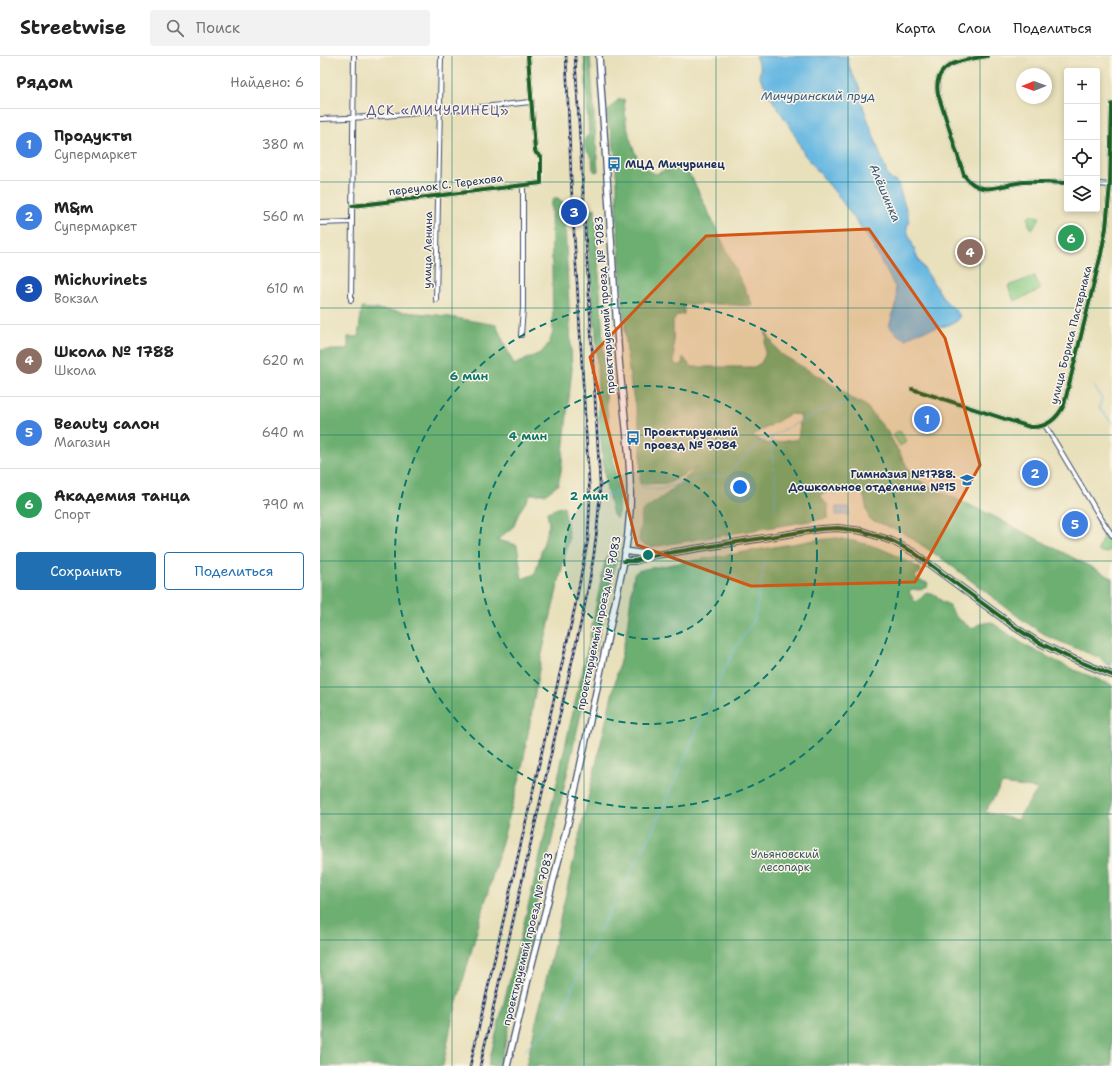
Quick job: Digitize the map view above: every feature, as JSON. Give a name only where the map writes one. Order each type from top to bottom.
[{"type":"main road","name":"проектируемый проезд № 7083","points":[[507,1066],[569,819],[626,551],[630,511],[630,491],[607,192],[599,56]]},
{"type":"main road","points":[[624,561],[634,562],[656,555],[820,529],[838,528],[862,531],[892,541],[913,552],[1016,628],[1038,642],[1072,659],[1112,675]]},
{"type":"main road","points":[[626,551],[656,555]]},
{"type":"street","points":[[351,300],[354,56]]},
{"type":"street","name":"улица Ленина","points":[[436,300],[441,56]]},
{"type":"street","points":[[320,119],[439,112],[531,102],[528,56]]},
{"type":"street","points":[[987,56],[957,62],[944,70],[939,76],[937,87],[962,171],[967,180],[975,186],[986,189],[1026,182],[1064,183]]},
{"type":"street","name":"переулок С. Терехова","points":[[352,206],[542,183],[541,157],[535,150],[531,102]]},
{"type":"street","name":"улица Бориса Пастернака","points":[[1046,425],[1059,415],[1064,405],[1103,247],[1108,220],[1112,104]]},
{"type":"street","points":[[1100,184],[1110,185]]},
{"type":"street","points":[[521,335],[523,308],[523,185]]},
{"type":"street","points":[[320,223],[352,222]]},
{"type":"street","points":[[912,389],[1026,426],[1035,427],[1046,425],[1112,535]]},
{"type":"highlighted area","points":[[869,229],[945,338],[980,465],[915,582],[751,586],[637,545],[590,357],[706,236]]},
{"type":"green space","points":[[584,56],[590,56],[598,171],[595,172],[593,169],[592,157],[585,149],[585,138],[589,134]]},
{"type":"green space","points":[[624,99],[626,123],[632,145],[640,164],[648,171],[656,174],[671,168],[686,171],[692,178],[753,306],[719,304],[684,305],[684,314],[676,316],[673,322],[674,362],[676,365],[682,365],[683,357],[691,367],[754,367],[761,363],[765,355],[765,342],[767,338],[765,330],[779,353],[825,380],[850,398],[865,405],[887,431],[912,475],[928,486],[991,515],[1112,578],[1112,666],[1106,664],[1100,658],[1049,637],[1024,621],[944,560],[902,532],[869,519],[863,493],[825,492],[821,495],[823,500],[828,505],[828,518],[651,547],[642,544],[639,541],[642,511],[667,494],[698,467],[669,483],[640,484],[641,445],[639,424],[631,386],[627,355],[617,222],[617,183],[614,147],[606,113],[618,100]],"holes":[[[790,414],[801,415],[798,439],[768,444],[752,436]]]},
{"type":"green space","points":[[554,198],[558,198],[564,203],[572,369],[561,471],[558,485],[546,494],[531,494],[519,512],[514,526],[497,540],[517,545],[522,579],[535,574],[549,524],[547,512],[564,506],[569,538],[541,658],[521,774],[452,1020],[443,1066],[320,1066],[320,350],[348,350],[348,337],[358,337],[362,308],[438,315],[496,325],[514,365],[542,352],[549,343],[553,332],[551,204]]},
{"type":"green space","points":[[595,208],[607,408],[619,500],[618,515],[616,518],[613,515],[605,481],[599,422],[596,332],[592,304],[587,226],[590,222],[588,214],[590,210]]},
{"type":"green space","points":[[1031,214],[1040,218],[1032,229],[1029,225],[1028,217]]},
{"type":"green space","points":[[1035,276],[1040,290],[1014,301],[1008,286]]},
{"type":"green space","points":[[898,431],[901,432],[906,441],[900,446],[893,435]]},
{"type":"green space","points":[[1103,536],[1107,538],[1112,546],[1112,548],[1106,553],[1098,551]]},
{"type":"green space","name":"Ульяновский лесопарк","points":[[837,538],[849,540],[870,545],[900,557],[920,569],[921,572],[915,576],[918,580],[928,583],[927,587],[919,590],[912,589],[909,592],[915,602],[926,593],[936,595],[940,600],[949,605],[955,616],[972,629],[979,624],[991,622],[1026,646],[1072,669],[1112,685],[1112,1066],[526,1066],[626,635],[634,574],[645,569],[815,540]],"holes":[[[1002,784],[1038,789],[1017,820],[985,812]]]},
{"type":"green space","points":[[614,550],[618,552],[500,1066],[488,1066],[533,887],[589,642],[604,565],[608,555]]},
{"type":"water","name":"Мичуринский пруд","points":[[755,56],[847,56],[850,69],[860,89],[860,98],[888,176],[891,180],[897,181],[910,222],[907,226],[907,230],[918,259],[944,299],[959,314],[959,319],[949,325],[919,332],[906,339],[897,335],[889,327],[897,299],[895,287],[868,237],[835,192],[804,154],[793,131],[773,101],[759,75],[761,69]]},
{"type":"water","points":[[836,507],[849,507],[849,515],[836,515]]},
{"type":"waterway","name":"Алёшинка","points":[[1094,386],[1102,398],[1099,408],[1112,422]]},
{"type":"waterway","points":[[641,487],[658,490],[700,478],[725,475],[757,445],[825,409],[856,399]]},
{"type":"waterway","points":[[771,437],[775,475],[775,511]]},
{"type":"waterway","points":[[603,496],[612,494],[620,489]]},
{"type":"waterway","points":[[525,1050],[561,1016],[575,982],[600,930],[648,840],[732,654],[754,620],[765,562]]},
{"type":"railway","points":[[470,1066],[575,607],[588,539],[590,499],[572,199],[566,56]]},
{"type":"railway","points":[[480,1066],[584,609],[597,531],[600,484],[575,56]]},
{"type":"cycle path","points":[[352,206],[541,183],[541,157],[535,150],[528,56]]},
{"type":"cycle path","points":[[987,56],[952,64],[940,75],[937,83],[938,94],[964,175],[977,186],[984,188],[999,187],[1024,182],[1064,183]]},
{"type":"cycle path","points":[[912,389],[1030,427],[1041,426],[1050,422],[1061,410],[1064,405],[1106,228],[1110,185],[1112,104]]},
{"type":"cycle path","points":[[624,561],[635,561],[656,555],[820,529],[838,528],[862,531],[892,541],[913,552],[1016,628],[1038,642],[1066,656],[1112,675]]},
{"type":"place","name":"МЦД Мичуринец","points":[[614,164]]},
{"type":"place","name":"Michurinets","points":[[574,212]]},
{"type":"place","name":"Академия танца","points":[[1071,238]]},
{"type":"place","name":"Школа № 1788","points":[[970,252]]},
{"type":"place","name":"Продукты","points":[[927,419]]},
{"type":"place","name":"Проектируемый проезд № 7084","points":[[633,438]]},
{"type":"place","name":"M&m","points":[[1035,473]]},
{"type":"place","name":"Гимназия №1788. Дошкольное отделение №15","points":[[967,480]]},
{"type":"place","name":"Beauty салон","points":[[1075,524]]},
{"type":"district","name":"ДСК «МИЧУРИНЕЦ»","points":[[438,110]]}]
